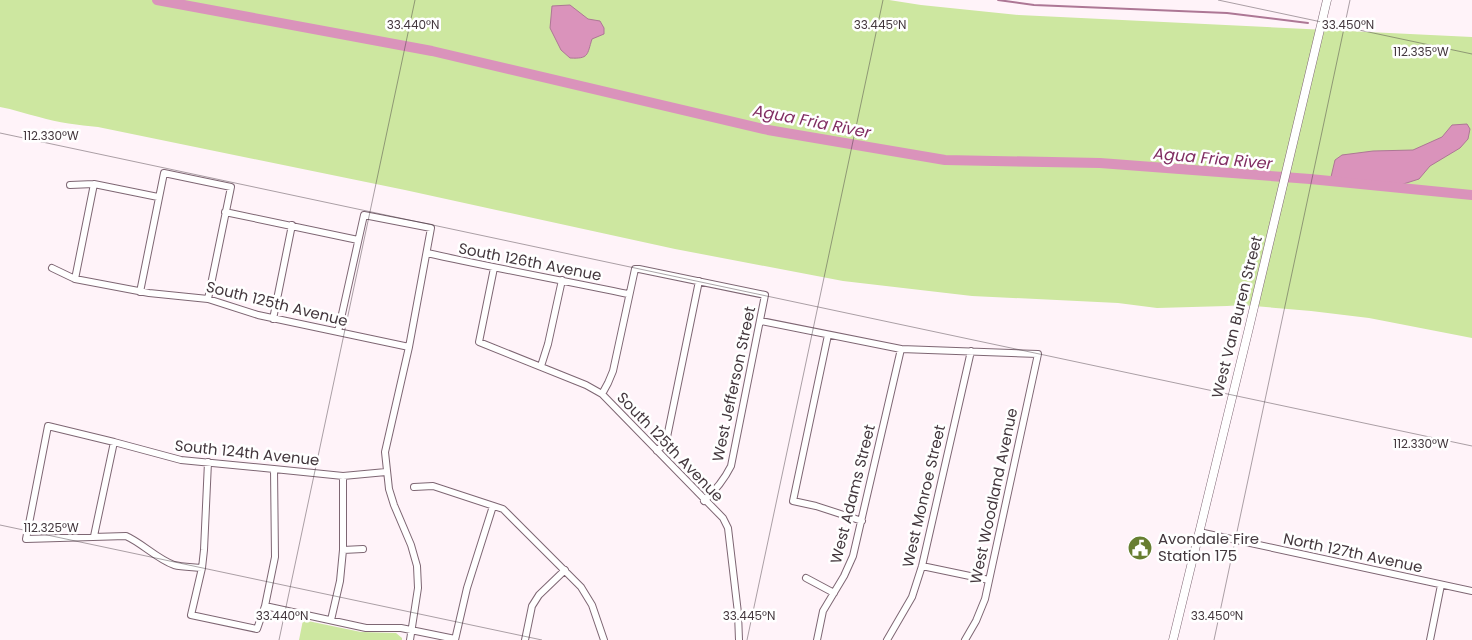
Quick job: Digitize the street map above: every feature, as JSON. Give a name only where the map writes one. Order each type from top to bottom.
[{"type":"main road","name":"West Van Buren Street","points":[[1173,640],[1327,0]]},
{"type":"street","points":[[140,292],[164,173],[231,187],[208,299]]},
{"type":"street","points":[[70,185],[94,184],[158,197]]},
{"type":"street","points":[[74,279],[94,184]]},
{"type":"street","points":[[225,212],[358,240]]},
{"type":"street","points":[[338,332],[364,215],[431,228],[409,347],[385,452],[389,489],[411,545],[417,566],[418,588],[410,640]]},
{"type":"street","points":[[273,319],[292,226]]},
{"type":"street","name":"South 126th Avenue","points":[[427,253],[628,294]]},
{"type":"street","name":"South 125th Avenue","points":[[52,268],[74,279],[140,292],[208,299],[273,319],[409,347]]},
{"type":"street","name":"South 125th Avenue","points":[[494,268],[479,342],[586,385],[602,394],[722,518],[728,528],[738,613],[739,640]]},
{"type":"street","points":[[602,394],[613,371],[634,270],[639,269],[699,281],[666,442],[657,451]]},
{"type":"street","points":[[541,366],[548,344],[562,280]]},
{"type":"street","name":"West Jefferson Street","points":[[699,281],[766,295],[731,466],[715,491],[704,501]]},
{"type":"street","points":[[761,321],[901,349],[971,351]]},
{"type":"street","points":[[828,335],[793,501],[816,506],[862,521]]},
{"type":"street","name":"West Adams Street","points":[[817,640],[823,611],[844,576],[852,556],[862,521],[901,349]]},
{"type":"street","name":"West Woodland Avenue","points":[[965,640],[976,621],[985,599],[1038,354],[971,351]]},
{"type":"street","name":"West Monroe Street","points":[[887,640],[912,596],[922,566],[971,351]]},
{"type":"street","name":"South 124th Avenue","points":[[94,536],[26,539],[48,426],[181,460],[343,476],[386,472]]},
{"type":"street","points":[[114,442],[94,536],[126,536],[167,562],[175,565],[202,568]]},
{"type":"street","points":[[208,462],[204,550],[202,568],[191,615],[258,629],[265,606],[275,556],[274,469]]},
{"type":"street","points":[[332,620],[340,581],[343,550],[343,476]]},
{"type":"street","points":[[414,487],[433,486],[504,509],[581,587],[592,605],[604,640]]},
{"type":"street","points":[[265,606],[366,628],[401,628],[455,640],[466,588],[492,506]]},
{"type":"street","name":"North 127th Avenue","points":[[1199,532],[1472,591]]},
{"type":"street","points":[[343,550],[363,549]]},
{"type":"street","points":[[922,566],[988,580]]},
{"type":"street","points":[[525,640],[532,606],[539,595],[565,570]]},
{"type":"street","points":[[806,578],[834,593]]},
{"type":"street","points":[[1430,640],[1442,585]]},
{"type":"green space","points":[[0,0],[889,0],[1019,15],[1472,37],[1472,338],[1369,318],[1311,311],[1242,305],[1157,308],[1118,303],[972,296],[843,281],[675,249],[405,190],[98,127],[54,121],[0,107]]},
{"type":"green space","points":[[303,620],[361,632],[396,633],[402,640],[299,640]]},
{"type":"shaded area","points":[[570,5],[588,19],[600,21],[604,28],[604,34],[592,39],[588,52],[581,58],[570,58],[561,50],[550,28],[552,6]]},
{"type":"shaded area","points":[[1467,124],[1470,129],[1468,139],[1460,148],[1430,166],[1419,179],[1387,188],[1337,181],[1331,177],[1335,160],[1342,155],[1373,151],[1413,150],[1442,137],[1452,125]]},
{"type":"waterway","name":"Agua Fria River","points":[[157,0],[432,51],[768,130],[945,160],[1100,163],[1310,179],[1472,195]]},
{"type":"waterway","points":[[998,0],[1034,5],[1227,13],[1308,23]]},
{"type":"place","name":"Avondale Fire Station 175","points":[[1140,548]]}]
